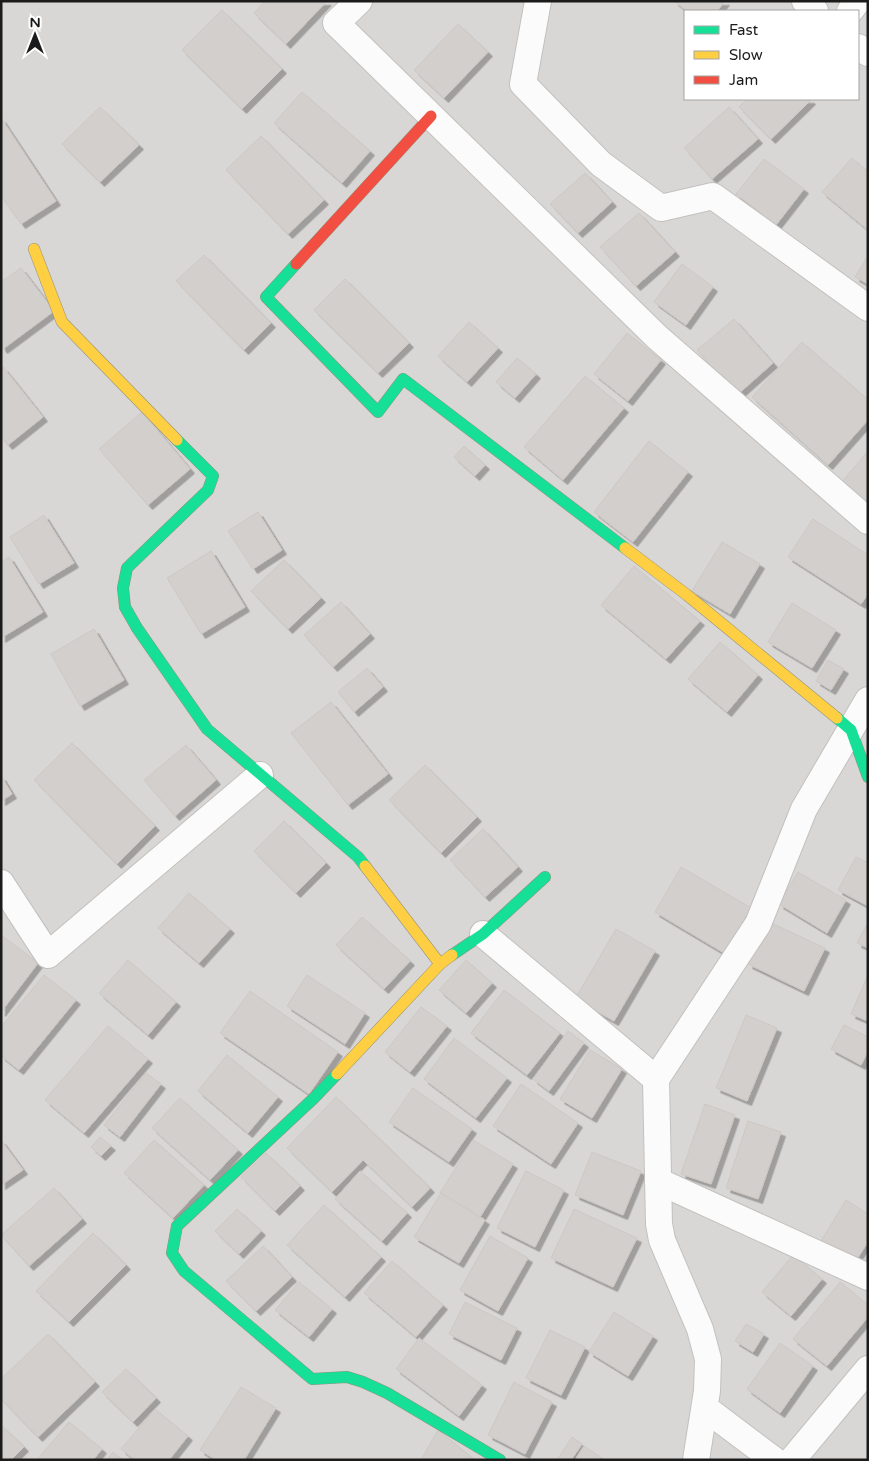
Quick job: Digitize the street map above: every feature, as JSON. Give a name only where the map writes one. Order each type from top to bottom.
[{"type":"street","points":[[359,1],[336,23],[657,337],[868,521]]},
{"type":"street","points":[[538,1],[523,84],[600,164],[660,208],[713,196],[868,308]]},
{"type":"street","points":[[805,1],[814,10]]},
{"type":"street","points":[[431,116],[266,297],[378,412],[403,379],[679,589],[851,730],[868,777]]},
{"type":"street","points":[[34,249],[62,322],[213,476],[208,490],[127,568],[123,588],[125,607],[137,628],[207,729],[358,856],[440,964]]},
{"type":"street","points":[[696,1460],[705,1408],[708,1359],[700,1329],[662,1240],[659,1224],[656,1079],[758,924],[804,809],[868,700]]},
{"type":"street","points":[[1,883],[48,955],[260,774]]},
{"type":"street","points":[[500,1460],[387,1393],[363,1382],[347,1377],[312,1380],[184,1271],[172,1254],[177,1226],[314,1098],[440,964],[483,934],[545,877]]},
{"type":"street","points":[[483,934],[656,1079]]},
{"type":"street","points":[[658,1180],[868,1277]]},
{"type":"street","points":[[792,1460],[868,1370]]},
{"type":"street","points":[[705,1408],[774,1460]]},
{"type":"shaded area","points":[[1,1],[868,1],[868,1460],[1,1460]]},
{"type":"building","points":[[265,1],[327,1],[286,44],[254,13]]},
{"type":"building","points":[[674,1],[725,1],[718,10],[686,10]]},
{"type":"building","points":[[222,10],[282,69],[242,109],[182,50]]},
{"type":"building","points":[[458,24],[488,52],[444,98],[414,70]]},
{"type":"building","points":[[302,92],[370,151],[342,183],[274,123]]},
{"type":"building","points":[[746,100],[811,100],[771,139],[739,107]]},
{"type":"building","points":[[100,107],[139,145],[100,182],[62,144]]},
{"type":"building","points":[[729,107],[758,139],[712,179],[684,148]]},
{"type":"building","points":[[1,118],[56,201],[21,224],[1,196]]},
{"type":"building","points":[[261,136],[324,200],[288,234],[226,170]]},
{"type":"building","points":[[852,158],[868,172],[868,230],[822,192]]},
{"type":"building","points":[[764,159],[804,189],[776,225],[736,194]]},
{"type":"building","points":[[585,173],[612,202],[578,233],[550,204]]},
{"type":"building","points":[[639,213],[675,252],[636,286],[600,247]]},
{"type":"building","points":[[204,255],[271,323],[244,350],[176,281]]},
{"type":"building","points":[[868,256],[868,284],[855,277]]},
{"type":"building","points":[[682,264],[713,287],[686,325],[654,302]]},
{"type":"building","points":[[21,268],[54,311],[3,349],[1,346],[1,282]]},
{"type":"building","points":[[345,279],[409,343],[378,373],[314,310]]},
{"type":"building","points":[[734,319],[773,363],[737,395],[697,350]]},
{"type":"building","points":[[469,322],[498,348],[467,382],[438,356]]},
{"type":"building","points":[[627,333],[661,360],[628,401],[594,374]]},
{"type":"building","points":[[802,342],[868,400],[868,420],[828,465],[752,397]]},
{"type":"building","points":[[517,358],[536,374],[515,398],[496,382]]},
{"type":"building","points":[[3,367],[43,417],[8,445],[1,437],[1,369]]},
{"type":"building","points":[[585,376],[624,408],[563,480],[524,447]]},
{"type":"building","points":[[142,412],[190,469],[148,505],[99,449]]},
{"type":"building","points":[[649,441],[688,472],[633,542],[594,512]]},
{"type":"building","points":[[464,446],[485,465],[475,476],[454,457]]},
{"type":"building","points":[[868,451],[868,505],[841,483]]},
{"type":"building","points":[[258,512],[282,550],[253,569],[228,531]]},
{"type":"building","points":[[44,515],[74,563],[39,584],[10,537]]},
{"type":"building","points":[[813,519],[868,555],[868,594],[861,604],[788,557]]},
{"type":"building","points":[[722,542],[760,564],[730,614],[692,591]]},
{"type":"building","points":[[211,551],[245,607],[201,634],[167,578]]},
{"type":"building","points":[[9,557],[43,612],[1,638],[1,562]]},
{"type":"building","points":[[284,560],[321,598],[288,629],[251,591]]},
{"type":"building","points":[[634,566],[700,621],[666,659],[601,605]]},
{"type":"building","points":[[341,602],[370,634],[333,667],[304,635]]},
{"type":"building","points":[[792,603],[836,630],[812,668],[768,642]]},
{"type":"building","points":[[94,629],[124,680],[80,706],[51,654]]},
{"type":"building","points":[[720,642],[758,675],[727,712],[688,679]]},
{"type":"building","points":[[828,660],[844,669],[831,690],[816,681]]},
{"type":"building","points":[[367,668],[383,687],[354,712],[338,692]]},
{"type":"building","points":[[331,702],[388,774],[348,805],[291,733]]},
{"type":"building","points":[[72,743],[155,826],[117,864],[34,780]]},
{"type":"building","points":[[186,745],[216,780],[175,816],[144,780]]},
{"type":"building","points":[[425,765],[477,817],[441,853],[389,800]]},
{"type":"building","points":[[1,776],[12,794],[1,801]]},
{"type":"building","points":[[284,821],[326,863],[296,893],[254,851]]},
{"type":"building","points":[[483,829],[518,867],[485,897],[450,860]]},
{"type":"building","points":[[856,857],[868,863],[868,906],[838,890]]},
{"type":"building","points":[[681,867],[751,908],[724,953],[655,912]]},
{"type":"building","points":[[798,872],[846,900],[827,933],[779,904]]},
{"type":"building","points":[[189,893],[230,929],[199,963],[158,928]]},
{"type":"building","points":[[362,917],[410,961],[384,989],[336,945]]},
{"type":"building","points":[[769,922],[825,948],[804,991],[748,964]]},
{"type":"building","points":[[868,924],[868,948],[857,943]]},
{"type":"building","points":[[616,929],[655,951],[614,1021],[575,999]]},
{"type":"building","points":[[1,935],[38,963],[1,1012]]},
{"type":"building","points":[[128,960],[176,1002],[148,1035],[99,993]]},
{"type":"building","points":[[466,960],[492,983],[466,1013],[439,990]]},
{"type":"building","points":[[44,975],[76,1000],[19,1070],[1,1056],[1,1027]]},
{"type":"building","points":[[307,975],[365,1013],[345,1044],[287,1006]]},
{"type":"building","points":[[868,977],[868,1021],[851,1014]]},
{"type":"building","points":[[504,990],[560,1033],[527,1075],[471,1033]]},
{"type":"building","points":[[250,991],[338,1052],[309,1094],[220,1033]]},
{"type":"building","points":[[421,1007],[447,1026],[410,1072],[385,1052]]},
{"type":"building","points":[[746,1015],[777,1028],[747,1101],[716,1088]]},
{"type":"building","points":[[844,1025],[868,1037],[868,1051],[861,1065],[831,1049]]},
{"type":"building","points":[[108,1026],[148,1059],[84,1133],[45,1100]]},
{"type":"building","points":[[568,1031],[584,1043],[549,1091],[533,1079]]},
{"type":"building","points":[[454,1038],[507,1078],[476,1118],[424,1079]]},
{"type":"building","points":[[590,1050],[622,1069],[592,1118],[560,1099]]},
{"type":"building","points":[[227,1055],[278,1097],[248,1133],[198,1091]]},
{"type":"building","points":[[146,1073],[161,1084],[120,1137],[104,1125]]},
{"type":"building","points":[[521,1084],[578,1123],[551,1164],[493,1126]]},
{"type":"building","points":[[413,1088],[472,1129],[449,1162],[389,1122]]},
{"type":"building","points":[[336,1097],[430,1188],[412,1207],[363,1160],[332,1192],[287,1148]]},
{"type":"building","points":[[180,1098],[238,1150],[210,1180],[152,1128]]},
{"type":"building","points":[[705,1104],[735,1115],[711,1184],[681,1174]]},
{"type":"building","points":[[748,1121],[781,1132],[758,1199],[726,1188]]},
{"type":"building","points":[[100,1137],[111,1146],[101,1156],[91,1147]]},
{"type":"building","points":[[1,1140],[23,1170],[1,1185]]},
{"type":"building","points":[[154,1140],[204,1185],[173,1218],[124,1173]]},
{"type":"building","points":[[473,1140],[513,1164],[480,1217],[440,1193]]},
{"type":"building","points":[[592,1152],[641,1171],[623,1215],[575,1195]]},
{"type":"building","points":[[266,1153],[300,1186],[275,1211],[241,1177]]},
{"type":"building","points":[[360,1171],[407,1213],[382,1241],[335,1199]]},
{"type":"building","points":[[526,1171],[564,1190],[535,1247],[497,1228]]},
{"type":"building","points":[[54,1188],[82,1219],[29,1266],[1,1235]]},
{"type":"building","points":[[441,1193],[485,1220],[459,1263],[414,1237]]},
{"type":"building","points":[[846,1200],[868,1214],[868,1242],[855,1262],[821,1241]]},
{"type":"building","points":[[324,1205],[381,1257],[345,1297],[287,1245]]},
{"type":"building","points":[[237,1209],[261,1231],[239,1254],[215,1231]]},
{"type":"building","points":[[574,1209],[637,1238],[613,1287],[551,1258]]},
{"type":"building","points":[[93,1233],[126,1265],[69,1322],[36,1291]]},
{"type":"building","points":[[490,1236],[528,1258],[498,1311],[460,1290]]},
{"type":"building","points":[[263,1246],[292,1277],[256,1311],[226,1281]]},
{"type":"building","points":[[868,1253],[868,1267],[861,1263]]},
{"type":"building","points":[[793,1255],[822,1279],[791,1316],[762,1292]]},
{"type":"building","points":[[392,1261],[443,1305],[416,1337],[364,1293]]},
{"type":"building","points":[[299,1282],[332,1309],[309,1337],[275,1310]]},
{"type":"building","points":[[840,1282],[868,1305],[868,1317],[827,1366],[793,1339]]},
{"type":"building","points":[[465,1302],[517,1328],[501,1360],[449,1334]]},
{"type":"building","points":[[614,1312],[653,1336],[628,1376],[589,1352]]},
{"type":"building","points":[[746,1324],[764,1334],[753,1352],[735,1341]]},
{"type":"building","points":[[550,1330],[585,1347],[561,1395],[526,1378]]},
{"type":"building","points":[[48,1334],[95,1382],[38,1437],[1,1399],[1,1379]]},
{"type":"building","points":[[419,1338],[482,1385],[459,1416],[396,1369]]},
{"type":"building","points":[[780,1343],[813,1366],[780,1413],[747,1389]]},
{"type":"building","points":[[126,1369],[156,1398],[133,1422],[102,1392]]},
{"type":"building","points":[[514,1382],[552,1402],[525,1454],[488,1435]]},
{"type":"building","points":[[241,1387],[276,1408],[244,1460],[216,1460],[200,1450]]},
{"type":"building","points":[[155,1409],[188,1436],[169,1460],[135,1460],[121,1449]]},
{"type":"building","points":[[69,1422],[102,1449],[93,1460],[37,1460]]},
{"type":"building","points":[[1,1425],[24,1447],[11,1460],[1,1460]]},
{"type":"building","points":[[438,1430],[475,1460],[421,1460]]},
{"type":"building","points":[[572,1437],[582,1444],[571,1460],[557,1460]]},
{"type":"building","points":[[584,1446],[605,1460],[575,1460]]},
{"type":"building","points":[[113,1452],[123,1460],[107,1460]]},
{"type":"traffic: fast","points":[[296,264],[266,297],[378,412],[403,379],[625,548]]},
{"type":"traffic: fast","points":[[177,440],[213,476],[208,490],[127,568],[123,588],[125,607],[137,628],[207,729],[358,857],[365,866]]},
{"type":"traffic: fast","points":[[837,718],[851,730],[868,777]]},
{"type":"traffic: fast","points":[[452,955],[483,934],[545,877]]},
{"type":"traffic: fast","points":[[337,1074],[314,1098],[177,1226],[172,1253],[184,1271],[312,1379],[347,1377],[363,1382],[387,1393],[500,1460]]},
{"type":"traffic: slow","points":[[34,249],[62,322],[177,440]]},
{"type":"traffic: slow","points":[[625,548],[687,595],[837,718]]},
{"type":"traffic: slow","points":[[365,866],[440,964]]},
{"type":"traffic: slow","points":[[337,1074],[440,964],[452,955]]},
{"type":"traffic: jam","points":[[296,264],[431,116]]}]
